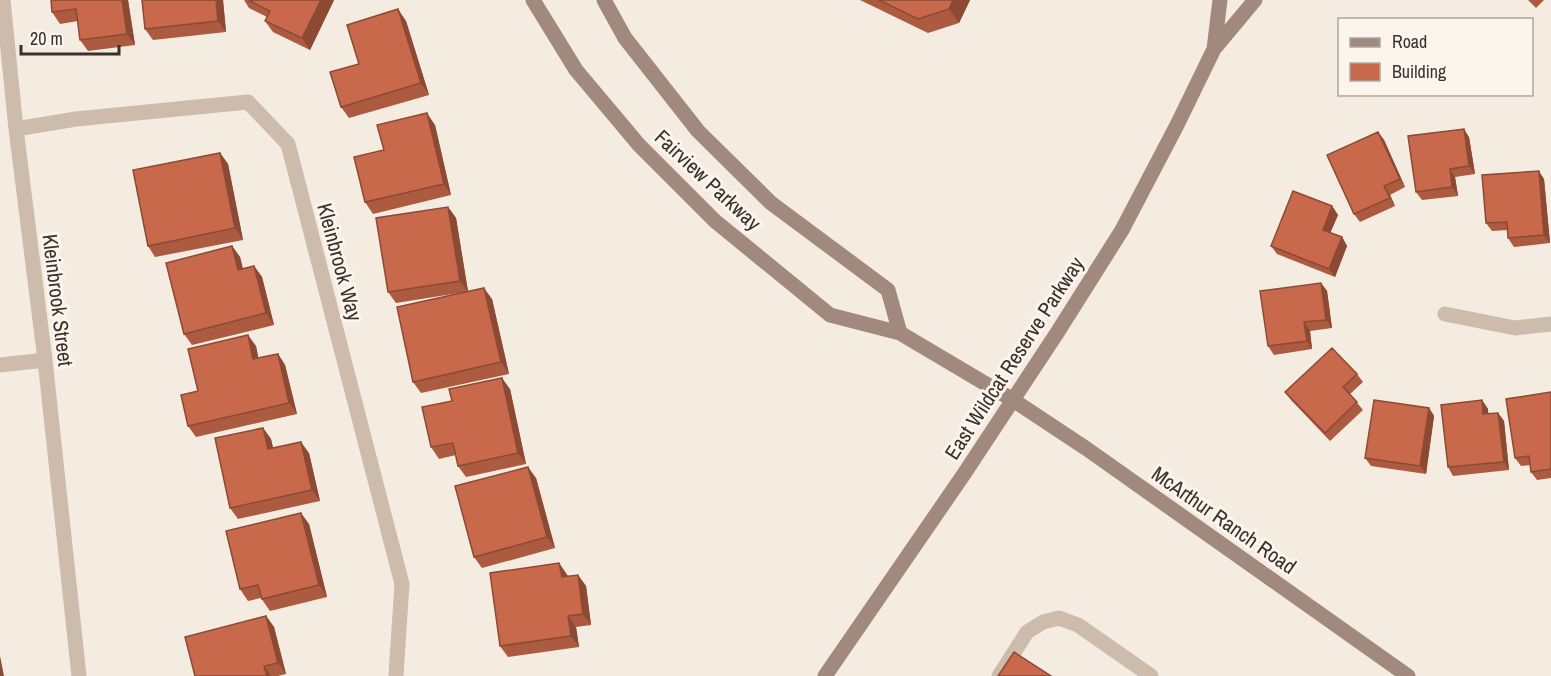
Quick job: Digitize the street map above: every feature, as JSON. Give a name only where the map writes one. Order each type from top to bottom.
[{"type":"main road","name":"Fairview Parkway","points":[[533,0],[576,70],[639,145],[715,221],[830,315],[900,333],[1013,400]]},
{"type":"main road","name":"Fairview Parkway","points":[[604,0],[625,38],[698,131],[771,203],[888,290],[900,333]]},
{"type":"main road","name":"East Wildcat Reserve Parkway","points":[[1214,49],[1220,0]]},
{"type":"main road","name":"East Wildcat Reserve Parkway","points":[[825,676],[1013,400],[1122,230],[1214,49],[1255,0]]},
{"type":"main road","name":"McArthur Ranch Road","points":[[1013,400],[1087,448],[1408,676]]},
{"type":"street","name":"Kleinbrook Street","points":[[3,0],[79,676]]},
{"type":"street","name":"Kleinbrook Way","points":[[16,129],[76,119],[248,102],[288,144],[402,584],[396,675]]},
{"type":"street","points":[[1445,314],[1515,328],[1551,324]]},
{"type":"street","points":[[0,365],[45,360]]},
{"type":"street","points":[[999,676],[1027,632],[1043,622],[1059,618],[1078,625],[1146,674]]},
{"type":"building","points":[[51,0],[122,0],[127,34],[80,40],[76,9],[52,12]]},
{"type":"building","points":[[142,0],[216,0],[218,21],[145,29]]},
{"type":"building","points":[[248,0],[321,0],[302,38],[265,21],[270,11]]},
{"type":"building","points":[[879,0],[953,0],[949,9],[918,19]]},
{"type":"building","points":[[398,9],[421,83],[341,107],[330,72],[359,64],[347,25]]},
{"type":"building","points":[[427,113],[444,184],[365,202],[354,157],[384,150],[377,125]]},
{"type":"building","points":[[1464,129],[1469,166],[1450,169],[1452,187],[1416,192],[1408,136]]},
{"type":"building","points":[[1378,132],[1400,179],[1384,186],[1390,198],[1354,214],[1327,155]]},
{"type":"building","points":[[220,153],[235,228],[148,246],[133,170]]},
{"type":"building","points":[[1539,171],[1544,235],[1508,238],[1507,222],[1486,223],[1482,175]]},
{"type":"building","points":[[1293,191],[1332,206],[1323,230],[1342,237],[1329,269],[1271,246]]},
{"type":"building","points":[[448,207],[460,281],[388,292],[376,218]]},
{"type":"building","points":[[232,246],[238,270],[254,266],[266,313],[184,334],[166,263]]},
{"type":"building","points":[[1321,283],[1326,320],[1304,322],[1307,341],[1268,346],[1260,291]]},
{"type":"building","points":[[484,288],[501,362],[413,382],[397,307]]},
{"type":"building","points":[[248,335],[253,359],[278,354],[289,403],[188,426],[181,395],[198,391],[188,349]]},
{"type":"building","points":[[1332,348],[1357,374],[1343,387],[1357,402],[1325,433],[1285,392]]},
{"type":"building","points":[[502,378],[518,453],[458,466],[453,443],[431,447],[422,407],[452,401],[449,389]]},
{"type":"building","points":[[1551,392],[1551,469],[1531,472],[1529,456],[1515,458],[1506,399]]},
{"type":"building","points":[[1374,400],[1429,408],[1420,466],[1365,458]]},
{"type":"building","points":[[1482,400],[1483,414],[1498,413],[1504,462],[1448,467],[1441,405]]},
{"type":"building","points":[[263,428],[268,449],[301,442],[312,490],[230,508],[215,438]]},
{"type":"building","points":[[528,467],[547,537],[474,557],[455,486]]},
{"type":"building","points":[[301,513],[319,585],[262,599],[258,585],[240,589],[226,531]]},
{"type":"building","points":[[559,563],[562,577],[578,575],[583,614],[568,616],[571,636],[500,646],[490,573]]},
{"type":"building","points":[[266,616],[278,663],[264,666],[267,676],[195,676],[185,637]]},
{"type":"building","points":[[1014,652],[1051,676],[998,676]]}]
